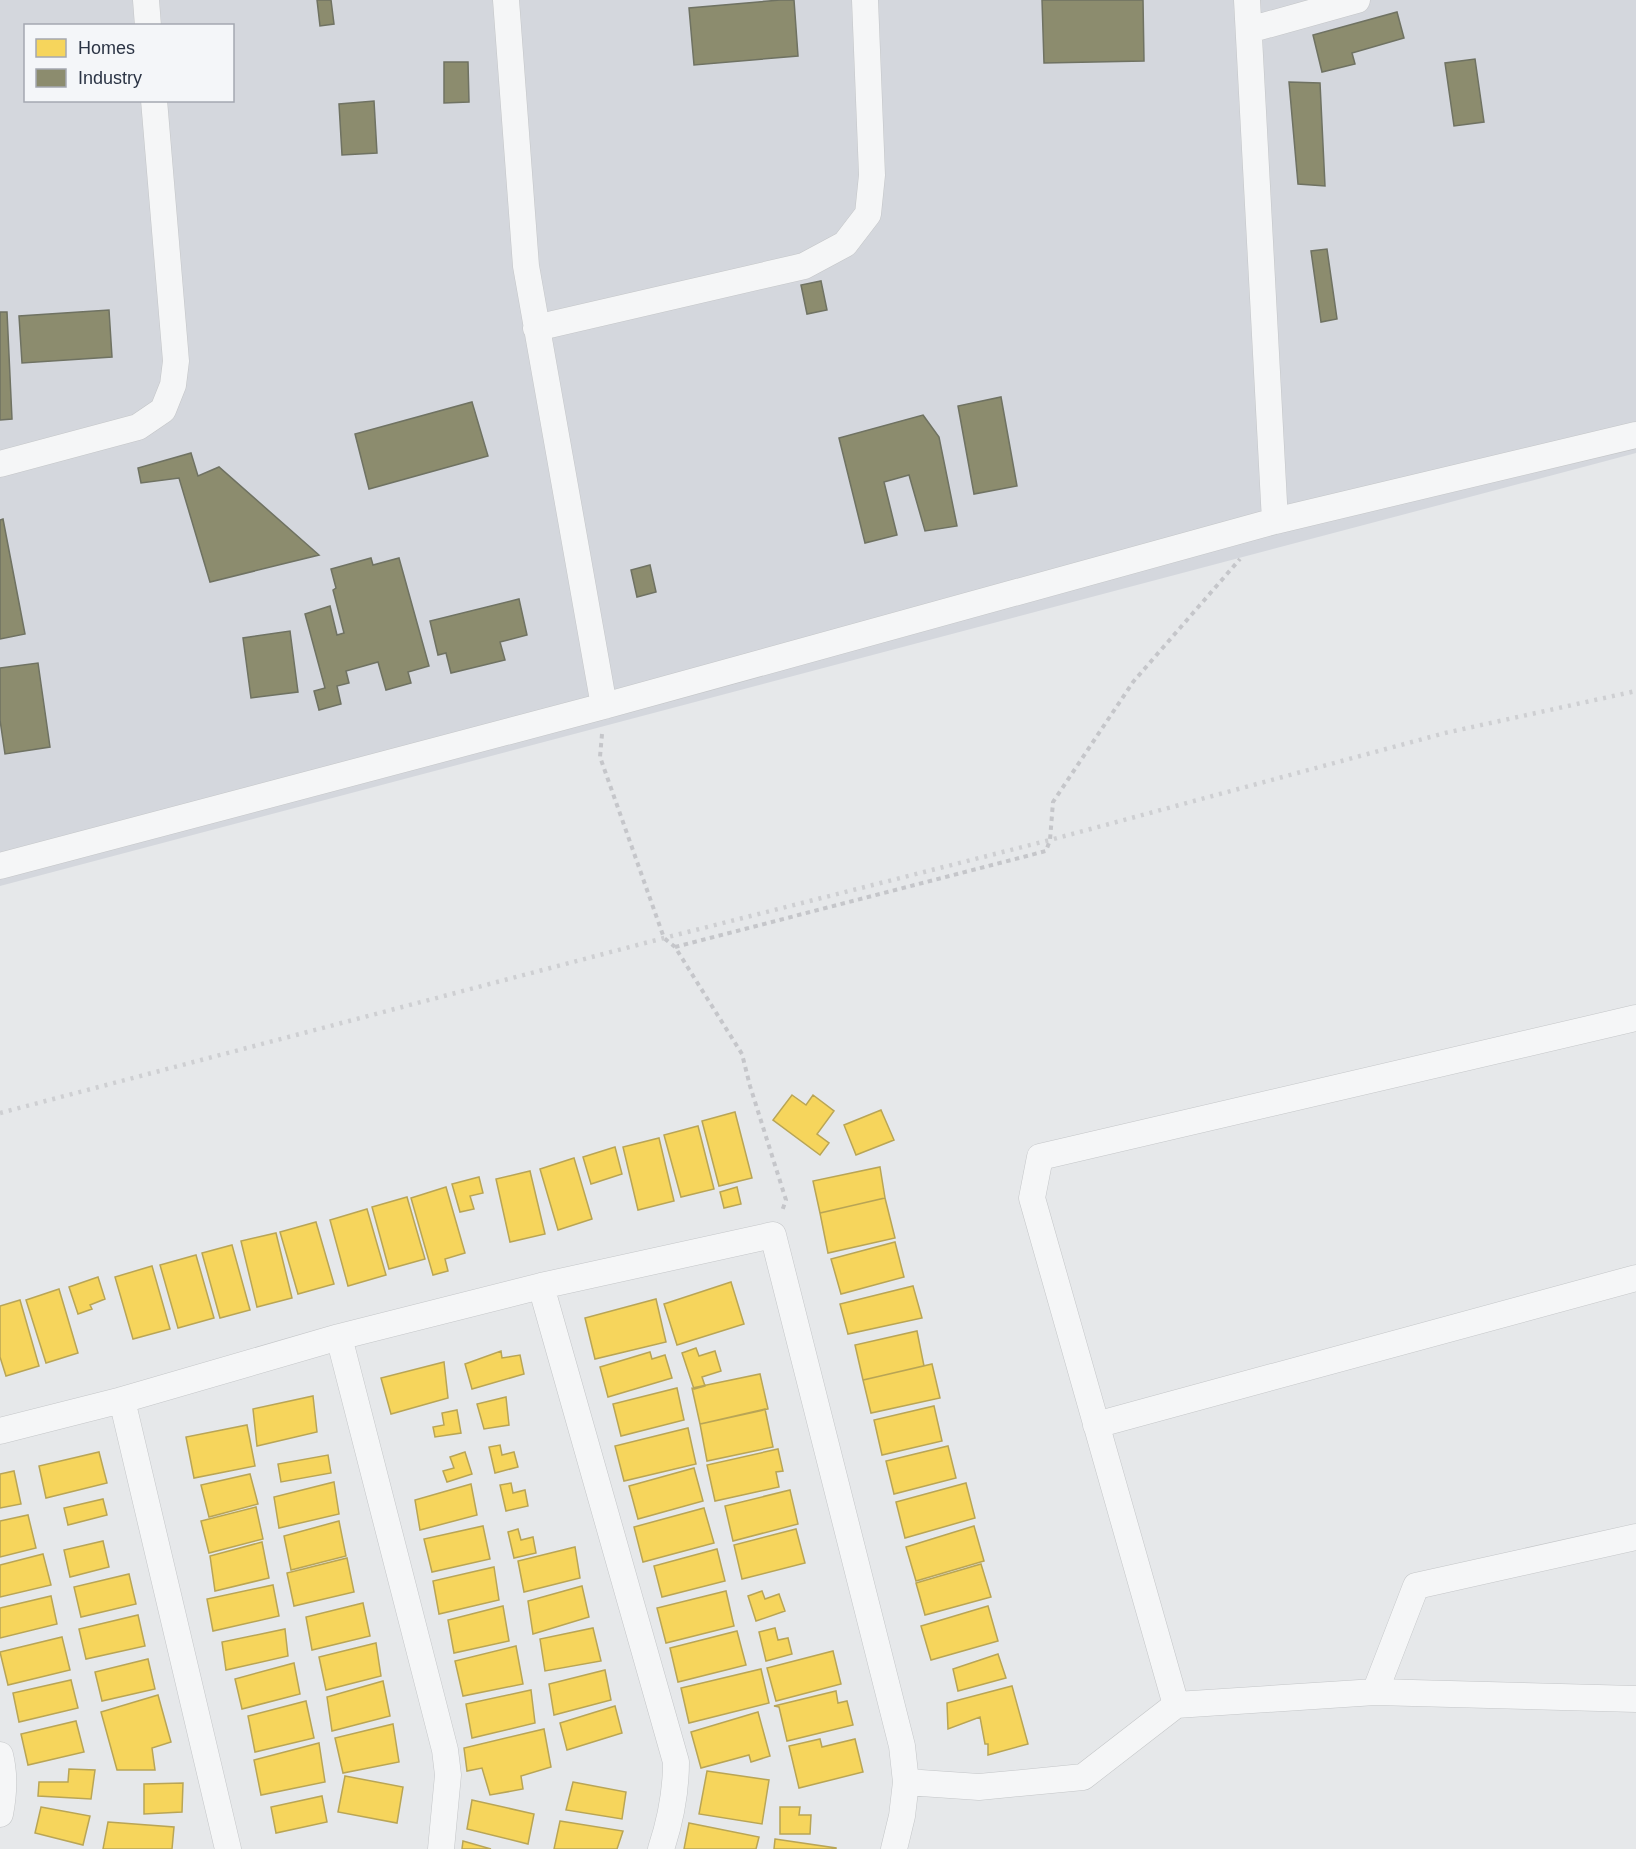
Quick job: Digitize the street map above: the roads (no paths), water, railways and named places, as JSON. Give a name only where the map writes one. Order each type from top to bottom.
[{"type":"street","points":[[146,0],[148,24]]},
{"type":"street","points":[[506,0],[526,266],[604,706]]},
{"type":"street","points":[[536,328],[804,266],[844,244],[868,214],[872,175],[866,0]]},
{"type":"street","points":[[1246,0],[1275,521]]},
{"type":"street","points":[[1249,30],[1357,0]]},
{"type":"street","points":[[0,464],[138,427],[163,410],[173,385],[176,361],[154,102]]},
{"type":"street","points":[[0,867],[604,706],[1275,521],[1636,435]]},
{"type":"street","points":[[1176,1705],[1032,1198],[1040,1157],[1636,1018]]},
{"type":"street","points":[[0,1431],[122,1400],[339,1337],[542,1286],[773,1235],[902,1746],[906,1782],[902,1816],[894,1849]]},
{"type":"street","points":[[1096,1425],[1636,1278]]},
{"type":"street","points":[[542,1286],[676,1762],[676,1789],[672,1817],[661,1849]]},
{"type":"street","points":[[339,1337],[440,1724],[448,1775],[441,1849]]},
{"type":"street","points":[[122,1400],[228,1849]]},
{"type":"street","points":[[1375,1692],[1416,1586],[1636,1537]]},
{"type":"street","points":[[906,1782],[979,1787],[1083,1777],[1176,1705],[1375,1692],[1636,1699]]},
{"type":"street","points":[[0,1755],[4,1793],[0,1814]]},
{"type":"railway","points":[[0,1113],[664,938],[1050,840],[1445,733],[1636,691]]}]
